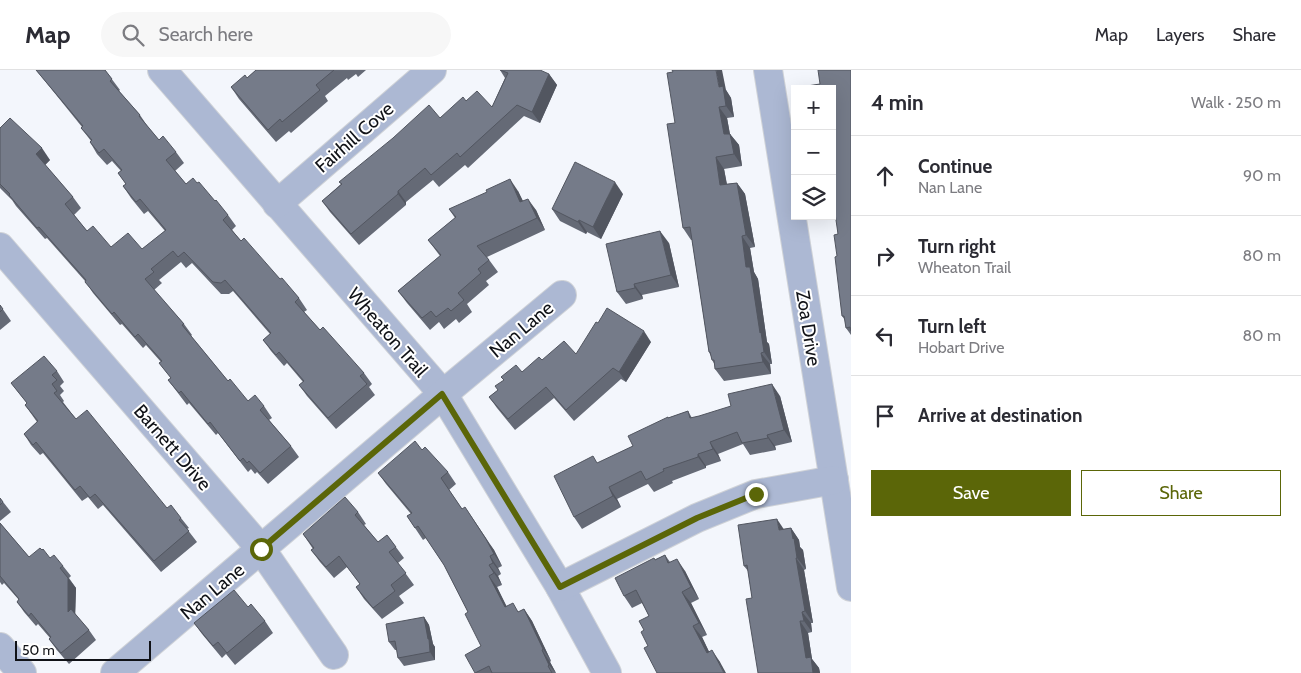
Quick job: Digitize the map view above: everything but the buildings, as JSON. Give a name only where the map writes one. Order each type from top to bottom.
[{"type":"street","name":"Wheaton Trail","points":[[162,70],[442,394],[560,587],[607,673]]},
{"type":"street","name":"Fairhill Cove","points":[[277,204],[432,70]]},
{"type":"street","name":"Zoa Drive","points":[[768,70],[851,587]]},
{"type":"street","name":"Barnett Drive","points":[[0,248],[261,549],[334,655]]},
{"type":"street","name":"Nan Lane","points":[[115,673],[442,394],[562,295]]},
{"type":"street","points":[[560,587],[697,518],[756,494],[834,480]]},
{"type":"street","points":[[0,647],[22,673]]},
{"type":"route","points":[[261,549],[442,394],[560,587],[697,518],[756,494]]}]
